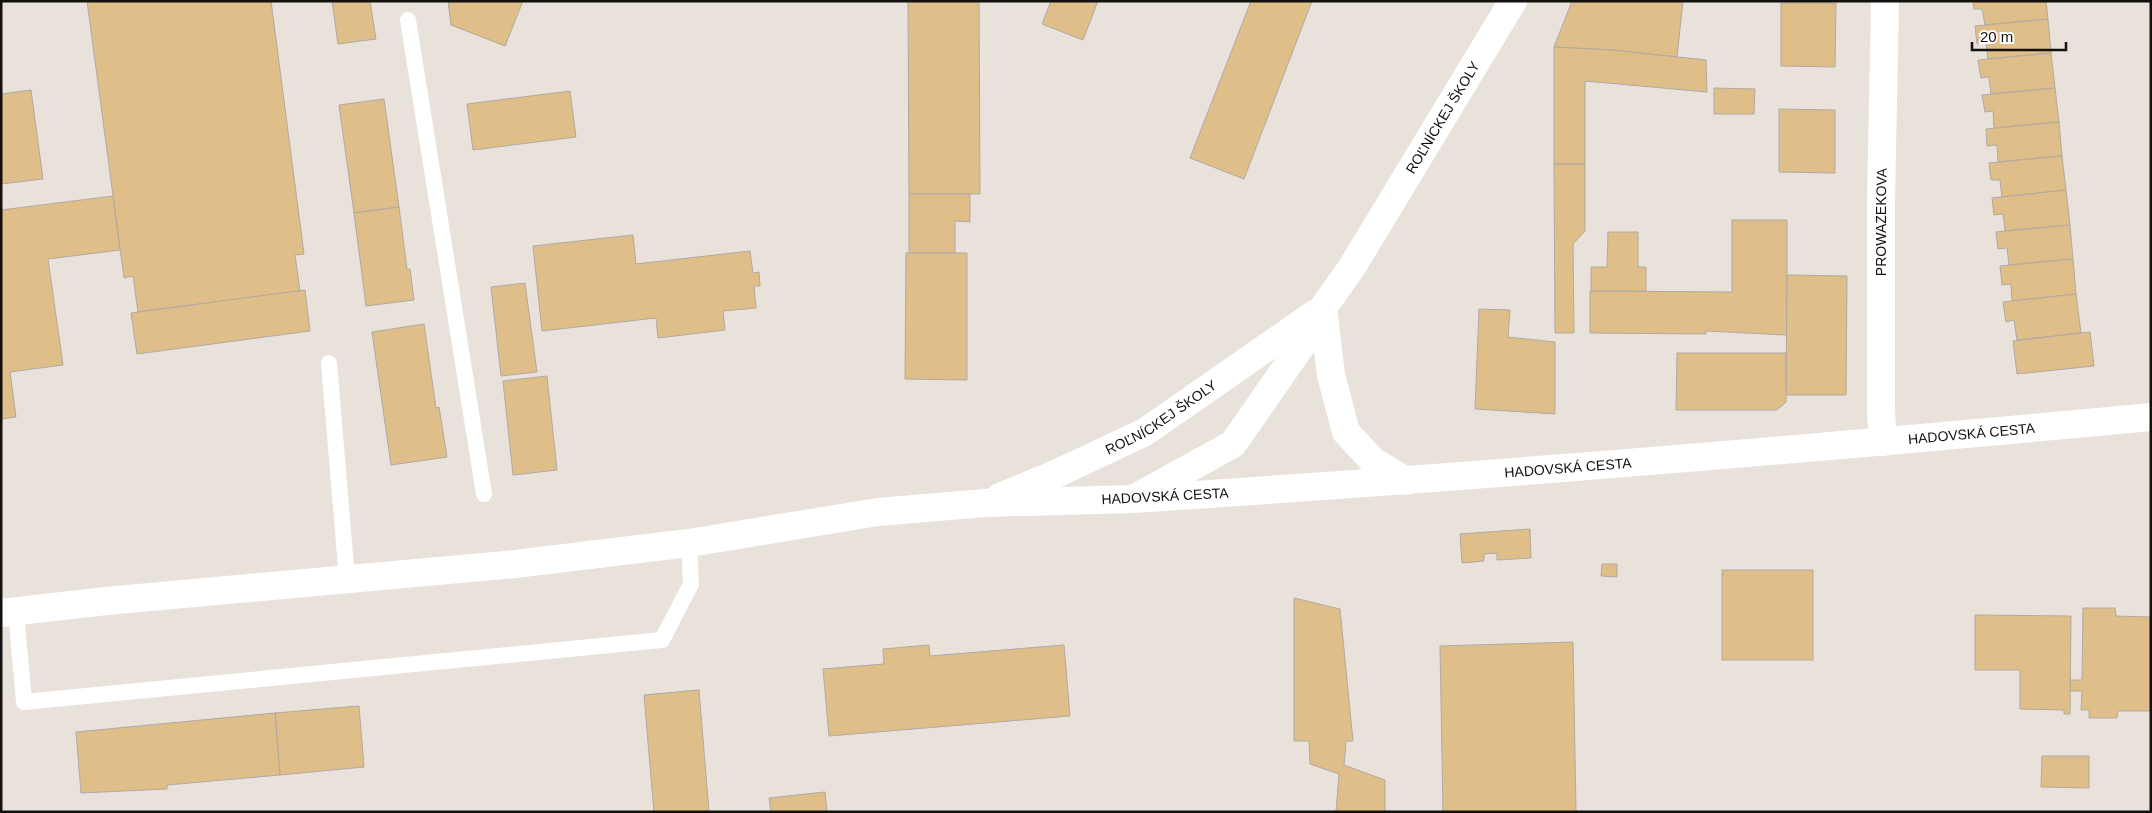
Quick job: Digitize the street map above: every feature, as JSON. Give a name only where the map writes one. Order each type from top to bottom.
[{"type":"main road","name":"ROĽNÍCKEJ ŠKOLY","points":[[1133,499],[1233,444],[1308,336],[1323,308],[1352,267],[1513,1]]},
{"type":"main road","name":"PROWAZEKOVA","points":[[1883,442],[1881,412],[1881,201],[1885,1]]},
{"type":"main road","name":"ROĽNÍCKEJ ŠKOLY","points":[[986,503],[1058,473],[1145,432],[1323,308]]},
{"type":"main road","points":[[1323,308],[1331,375],[1346,432],[1373,460],[1406,481]]},
{"type":"main road","name":"HADOVSKÁ CESTA","points":[[986,503],[1133,499],[1406,481],[1883,442],[2151,417]]},
{"type":"main road","points":[[8,613],[106,601],[515,564],[689,542],[878,512],[986,503]]},
{"type":"lane","points":[[408,20],[484,494]]},
{"type":"lane","points":[[329,363],[347,580]]},
{"type":"lane","points":[[8,613],[24,702],[662,640],[691,584],[689,542]]},
{"type":"building","points":[[87,1],[271,1],[304,254],[295,255],[300,291],[138,312],[133,276],[124,278]]},
{"type":"building","points":[[332,1],[370,1],[376,39],[338,44]]},
{"type":"building","points":[[448,1],[523,1],[505,46],[451,25]]},
{"type":"building","points":[[908,1],[979,1],[980,194],[909,194]]},
{"type":"building","points":[[1051,1],[1098,1],[1083,40],[1042,24]]},
{"type":"building","points":[[1251,1],[1312,1],[1244,179],[1190,158]]},
{"type":"building","points":[[1572,1],[1683,1],[1677,57],[1612,50],[1554,47]]},
{"type":"building","points":[[1973,1],[2046,1],[2048,19],[1985,25],[1982,9],[1974,9]]},
{"type":"building","points":[[1781,3],[1836,3],[1835,67],[1781,66]]},
{"type":"building","points":[[2048,19],[2051,53],[1988,59],[1986,42],[1977,44],[1975,26]]},
{"type":"building","points":[[1554,47],[1612,50],[1706,60],[1707,92],[1585,81],[1585,164],[1554,164]]},
{"type":"building","points":[[2051,53],[2055,88],[1991,94],[1989,77],[1981,78],[1978,60]]},
{"type":"building","points":[[1714,88],[1755,89],[1754,114],[1714,114]]},
{"type":"building","points":[[2055,88],[2059,122],[1994,128],[1993,111],[1985,112],[1982,95]]},
{"type":"building","points":[[31,90],[43,179],[1,184],[1,94]]},
{"type":"building","points":[[570,91],[576,137],[473,150],[467,104]]},
{"type":"building","points":[[384,99],[399,207],[354,213],[339,105]]},
{"type":"building","points":[[1779,109],[1835,110],[1835,173],[1779,172]]},
{"type":"building","points":[[2059,122],[2062,156],[1998,162],[1997,145],[1987,146],[1986,129]]},
{"type":"building","points":[[2062,156],[2066,190],[2002,197],[2000,180],[1991,180],[1989,163]]},
{"type":"building","points":[[1554,164],[1585,164],[1585,231],[1573,244],[1574,333],[1555,333]]},
{"type":"building","points":[[2066,190],[2070,225],[2005,231],[2003,214],[1994,215],[1992,198]]},
{"type":"building","points":[[909,194],[970,194],[970,222],[955,221],[955,253],[909,253]]},
{"type":"building","points":[[113,196],[120,250],[48,259],[63,365],[10,372],[16,417],[1,419],[1,210]]},
{"type":"building","points":[[399,207],[407,269],[410,269],[414,300],[366,306],[354,213]]},
{"type":"building","points":[[1732,220],[1787,220],[1787,335],[1706,331],[1706,334],[1590,333],[1590,291],[1732,292]]},
{"type":"building","points":[[2070,225],[2073,259],[2009,265],[2007,248],[1998,249],[1996,232]]},
{"type":"building","points":[[1608,232],[1638,232],[1638,267],[1646,267],[1646,291],[1591,291],[1591,267],[1607,267]]},
{"type":"building","points":[[633,235],[636,264],[750,251],[753,273],[759,272],[760,286],[754,286],[756,308],[723,311],[725,330],[658,338],[656,318],[542,331],[533,246]]},
{"type":"building","points":[[906,253],[967,253],[967,380],[905,379]]},
{"type":"building","points":[[2073,259],[2076,294],[2012,301],[2011,284],[2002,285],[2000,266]]},
{"type":"building","points":[[1787,275],[1847,276],[1846,395],[1786,395]]},
{"type":"building","points":[[525,283],[537,372],[501,376],[491,287]]},
{"type":"building","points":[[305,290],[310,331],[137,354],[131,313]]},
{"type":"building","points":[[2076,294],[2081,333],[2017,340],[2014,320],[2006,322],[2003,302]]},
{"type":"building","points":[[1479,309],[1510,310],[1508,337],[1555,342],[1555,414],[1475,409]]},
{"type":"building","points":[[424,324],[436,408],[439,407],[447,457],[391,465],[372,332]]},
{"type":"building","points":[[2090,332],[2094,366],[2017,374],[2013,341]]},
{"type":"building","points":[[1677,353],[1786,353],[1786,402],[1777,410],[1676,410]]},
{"type":"building","points":[[547,376],[557,470],[513,475],[503,381]]},
{"type":"building","points":[[1530,529],[1531,558],[1497,560],[1497,553],[1484,554],[1484,561],[1462,563],[1460,534]]},
{"type":"building","points":[[1602,564],[1617,564],[1617,577],[1601,576]]},
{"type":"building","points":[[1722,570],[1813,570],[1813,660],[1722,660]]},
{"type":"building","points":[[1294,598],[1340,609],[1353,741],[1346,741],[1344,765],[1385,780],[1385,812],[1336,812],[1339,774],[1310,764],[1309,741],[1294,741]]},
{"type":"building","points":[[2083,608],[2115,608],[2116,616],[2151,617],[2151,711],[2118,711],[2117,718],[2089,718],[2089,710],[2081,710],[2082,691],[2070,691],[2070,680],[2082,680]]},
{"type":"building","points":[[1975,615],[2071,616],[2070,714],[2064,714],[2064,710],[2020,709],[2020,670],[1975,670]]},
{"type":"building","points":[[1573,642],[1576,812],[1443,812],[1440,646]]},
{"type":"building","points":[[929,645],[930,656],[1064,645],[1070,716],[829,736],[823,669],[884,664],[883,649]]},
{"type":"building","points":[[699,690],[709,812],[654,812],[644,695]]},
{"type":"building","points":[[359,706],[364,767],[280,775],[275,713]]},
{"type":"building","points":[[275,713],[280,775],[167,785],[167,789],[81,793],[76,732]]},
{"type":"building","points":[[2042,756],[2089,756],[2089,788],[2041,787]]},
{"type":"building","points":[[825,792],[827,812],[771,812],[769,798]]}]
